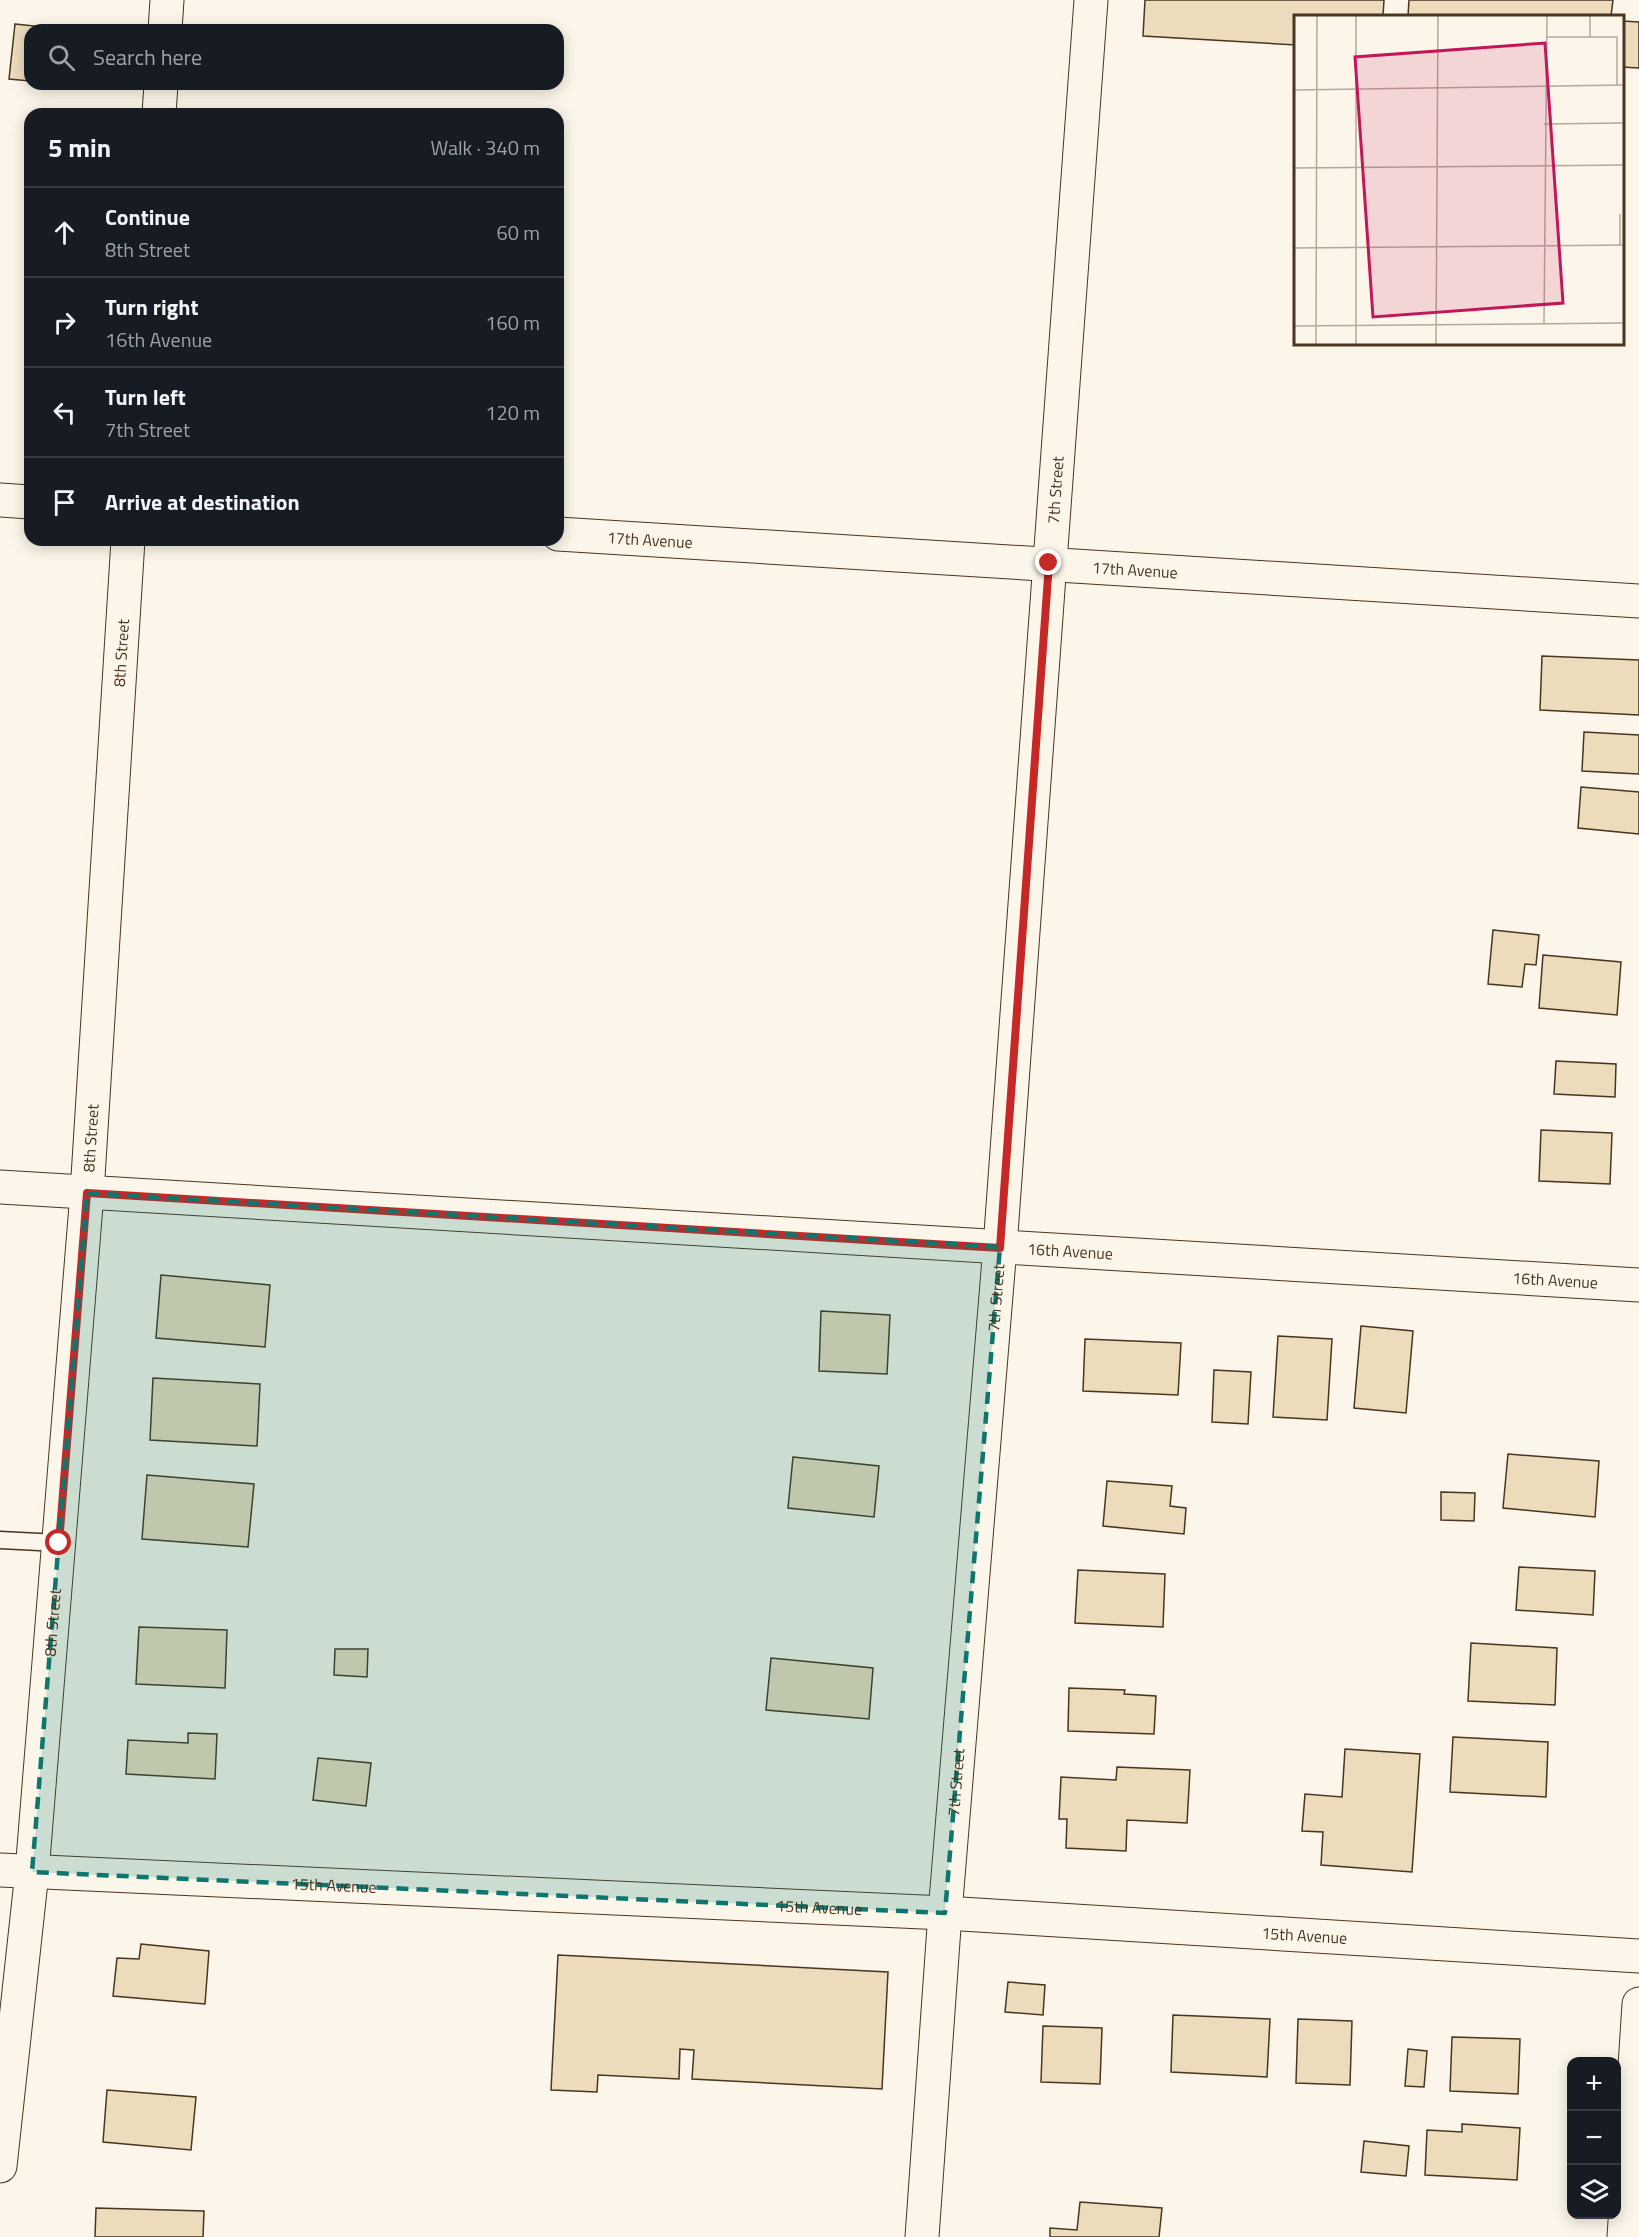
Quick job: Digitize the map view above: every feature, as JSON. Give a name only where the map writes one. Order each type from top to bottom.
[{"type":"street","points":[[165,24],[167,0]]},
{"type":"street","name":"7th Street","points":[[922,2237],[945,1913],[1000,1248],[1091,0]]},
{"type":"street","points":[[159,108],[161,90]]},
{"type":"street","points":[[0,500],[24,502]]},
{"type":"street","name":"17th Avenue","points":[[564,534],[1639,601]]},
{"type":"street","name":"8th Street","points":[[0,2166],[32,1872],[87,1193],[128,546]]},
{"type":"street","name":"16th Avenue","points":[[0,1188],[1639,1285]]},
{"type":"street","name":"15th Avenue","points":[[0,1870],[945,1913],[1639,1956]]},
{"type":"street","points":[[1624,2237],[1639,2004]]},
{"type":"lane","points":[[0,1540],[59,1543]]},
{"type":"highlighted area","points":[[87,1193],[1000,1247],[945,1913],[32,1872]]},
{"type":"building","points":[[1145,0],[1384,0],[1383,15],[1294,15],[1294,45],[1143,36]]},
{"type":"building","points":[[1409,0],[1613,0],[1611,15],[1408,15]]},
{"type":"building","points":[[1624,21],[1639,22],[1639,68],[1624,67]]},
{"type":"building","points":[[15,24],[24,25],[24,80],[9,79]]},
{"type":"building","points":[[1542,656],[1639,660],[1639,715],[1540,710]]},
{"type":"building","points":[[1584,732],[1639,735],[1639,774],[1582,771]]},
{"type":"building","points":[[1581,787],[1639,792],[1639,834],[1578,828]]},
{"type":"building","points":[[1493,930],[1539,935],[1536,965],[1525,964],[1522,987],[1488,984]]},
{"type":"building","points":[[1543,955],[1621,962],[1617,1015],[1539,1008]]},
{"type":"building","points":[[1556,1061],[1616,1064],[1615,1097],[1554,1094]]},
{"type":"building","points":[[1541,1130],[1612,1133],[1610,1184],[1539,1181]]},
{"type":"building","points":[[161,1275],[270,1285],[265,1347],[156,1338]]},
{"type":"building","points":[[821,1311],[890,1315],[887,1374],[819,1371]]},
{"type":"building","points":[[1361,1326],[1413,1331],[1406,1413],[1354,1408]]},
{"type":"building","points":[[1278,1336],[1332,1339],[1327,1420],[1273,1417]]},
{"type":"building","points":[[1085,1339],[1181,1343],[1178,1395],[1083,1391]]},
{"type":"building","points":[[1214,1370],[1251,1372],[1248,1424],[1212,1422]]},
{"type":"building","points":[[153,1378],[260,1384],[257,1446],[150,1440]]},
{"type":"building","points":[[1508,1454],[1599,1461],[1595,1517],[1503,1508]]},
{"type":"building","points":[[793,1457],[879,1466],[874,1517],[788,1508]]},
{"type":"building","points":[[147,1475],[254,1484],[248,1547],[142,1539]]},
{"type":"building","points":[[1107,1481],[1172,1486],[1170,1506],[1186,1508],[1184,1534],[1103,1526]]},
{"type":"building","points":[[1441,1492],[1475,1493],[1474,1521],[1441,1520]]},
{"type":"building","points":[[1519,1567],[1595,1571],[1593,1615],[1516,1610]]},
{"type":"building","points":[[1078,1570],[1165,1574],[1163,1627],[1075,1623]]},
{"type":"building","points":[[139,1627],[227,1630],[225,1688],[136,1684]]},
{"type":"building","points":[[1471,1643],[1557,1648],[1555,1705],[1468,1701]]},
{"type":"building","points":[[335,1649],[368,1649],[367,1677],[334,1675]]},
{"type":"building","points":[[771,1658],[873,1668],[869,1719],[766,1710]]},
{"type":"building","points":[[1069,1688],[1125,1690],[1124,1694],[1156,1696],[1154,1734],[1068,1731]]},
{"type":"building","points":[[188,1733],[217,1734],[215,1779],[126,1774],[128,1740],[188,1743]]},
{"type":"building","points":[[1453,1737],[1548,1742],[1546,1797],[1450,1792]]},
{"type":"building","points":[[1345,1749],[1420,1754],[1412,1872],[1321,1865],[1323,1832],[1302,1831],[1305,1794],[1342,1797]]},
{"type":"building","points":[[318,1758],[371,1763],[366,1806],[313,1800]]},
{"type":"building","points":[[1117,1767],[1190,1770],[1187,1823],[1127,1820],[1126,1851],[1066,1848],[1067,1819],[1059,1819],[1061,1777],[1116,1780]]},
{"type":"building","points":[[141,1944],[209,1951],[205,2004],[113,1996],[117,1958],[139,1959]]},
{"type":"building","points":[[558,1955],[888,1972],[882,2089],[692,2079],[694,2050],[680,2049],[679,2079],[598,2075],[597,2092],[551,2090]]},
{"type":"building","points":[[1008,1982],[1045,1985],[1043,2015],[1005,2012]]},
{"type":"building","points":[[1173,2015],[1270,2019],[1267,2077],[1171,2072]]},
{"type":"building","points":[[1298,2019],[1352,2021],[1350,2085],[1296,2083]]},
{"type":"building","points":[[1043,2026],[1102,2028],[1100,2084],[1041,2082]]},
{"type":"building","points":[[1452,2037],[1520,2039],[1518,2094],[1450,2091]]},
{"type":"building","points":[[1408,2049],[1427,2051],[1424,2087],[1405,2086]]},
{"type":"building","points":[[107,2090],[196,2097],[191,2150],[103,2142]]},
{"type":"building","points":[[1462,2124],[1520,2128],[1517,2180],[1425,2175],[1427,2130],[1462,2132]]},
{"type":"building","points":[[1364,2141],[1409,2146],[1406,2176],[1361,2172]]},
{"type":"building","points":[[1080,2202],[1162,2208],[1159,2237],[1050,2237],[1050,2228],[1077,2230]]},
{"type":"building","points":[[96,2208],[204,2211],[203,2237],[95,2237]]},
{"type":"route","points":[[59,1543],[87,1193],[1000,1248],[1049,563]]}]
